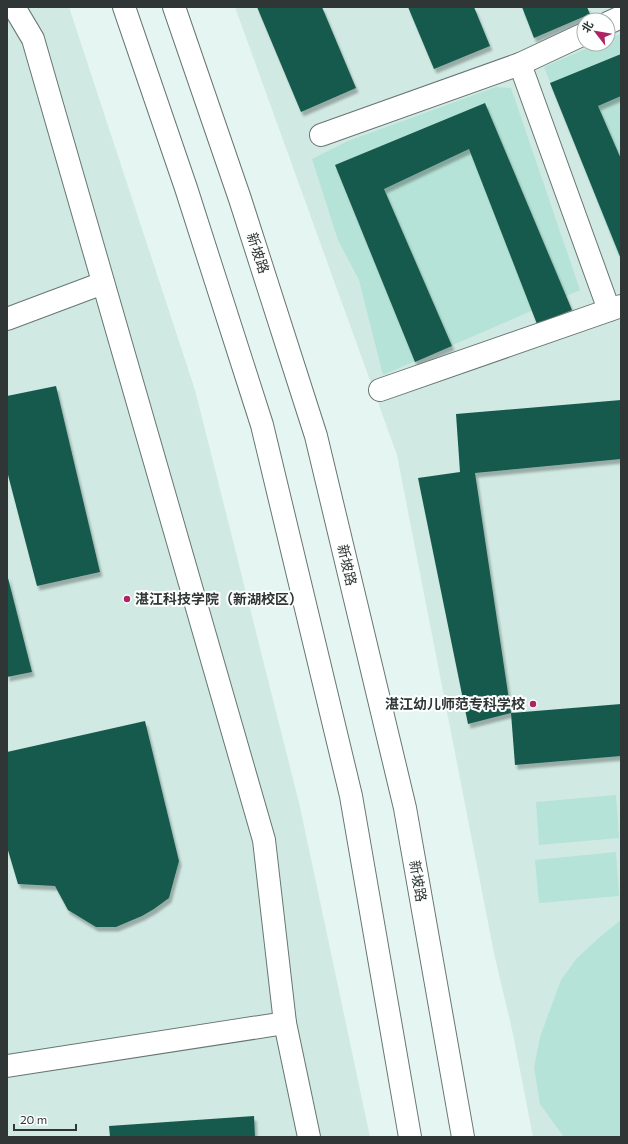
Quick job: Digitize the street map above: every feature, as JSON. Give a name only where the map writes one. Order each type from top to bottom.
[{"type":"street","points":[[14,7],[33,39],[264,840],[285,1023],[309,1137]]},
{"type":"street","points":[[124,7],[186,188],[262,425],[351,796],[410,1137]]},
{"type":"street","name":"新坡路","points":[[174,7],[240,198],[316,436],[405,808],[463,1137]]},
{"type":"street","points":[[321,135],[520,64],[576,38]]},
{"type":"street","points":[[380,390],[615,308],[520,64]]},
{"type":"street","points":[[7,319],[103,283]]},
{"type":"street","points":[[7,1066],[285,1023]]},
{"type":"shaded area","name":"湛江科技学院（新湖校区）","points":[[7,7],[69,7],[195,390],[300,807],[370,1137],[7,1137]]},
{"type":"shaded area","name":"湛江幼儿师范专科学校","points":[[235,7],[621,7],[621,1137],[533,1137],[513,1034],[494,953],[397,455]]},
{"type":"green space","points":[[621,34],[621,262],[544,67],[579,52],[616,52],[616,36]]},
{"type":"green space","points":[[496,87],[511,88],[580,290],[383,375],[359,280],[338,240],[312,159],[348,141]]},
{"type":"green space","points":[[616,795],[619,838],[539,845],[536,802]]},
{"type":"green space","points":[[616,852],[619,896],[539,903],[535,860]]},
{"type":"green space","points":[[621,920],[621,1137],[564,1137],[540,1104],[534,1067],[540,1037],[561,980],[577,958]]},
{"type":"building","points":[[257,7],[322,7],[356,88],[301,112]]},
{"type":"building","points":[[408,7],[474,7],[490,46],[434,69]]},
{"type":"building","points":[[522,7],[587,7],[589,12],[576,12],[576,20],[534,38]]},
{"type":"building","points":[[621,54],[621,96],[598,106],[621,159],[621,259],[550,83]]},
{"type":"building","points":[[485,103],[572,310],[537,324],[469,149],[384,189],[452,346],[415,362],[335,165]]},
{"type":"building","points":[[56,386],[100,572],[37,586],[7,471],[7,396]]},
{"type":"building","points":[[621,400],[621,459],[475,473],[511,713],[468,724],[418,478],[460,472],[456,414]]},
{"type":"building","points":[[7,574],[32,672],[7,677]]},
{"type":"building","points":[[621,704],[621,756],[515,765],[511,713]]},
{"type":"building","points":[[145,721],[179,861],[169,898],[142,916],[116,927],[96,927],[68,910],[55,886],[18,884],[7,847],[7,752]]},
{"type":"building","points":[[254,1116],[255,1137],[110,1137],[109,1126]]},
{"type":"place","name":"湛江科技学院（新湖校区）","points":[[127,599]]},
{"type":"place","name":"湛江幼儿师范专科学校","points":[[533,704]]}]
